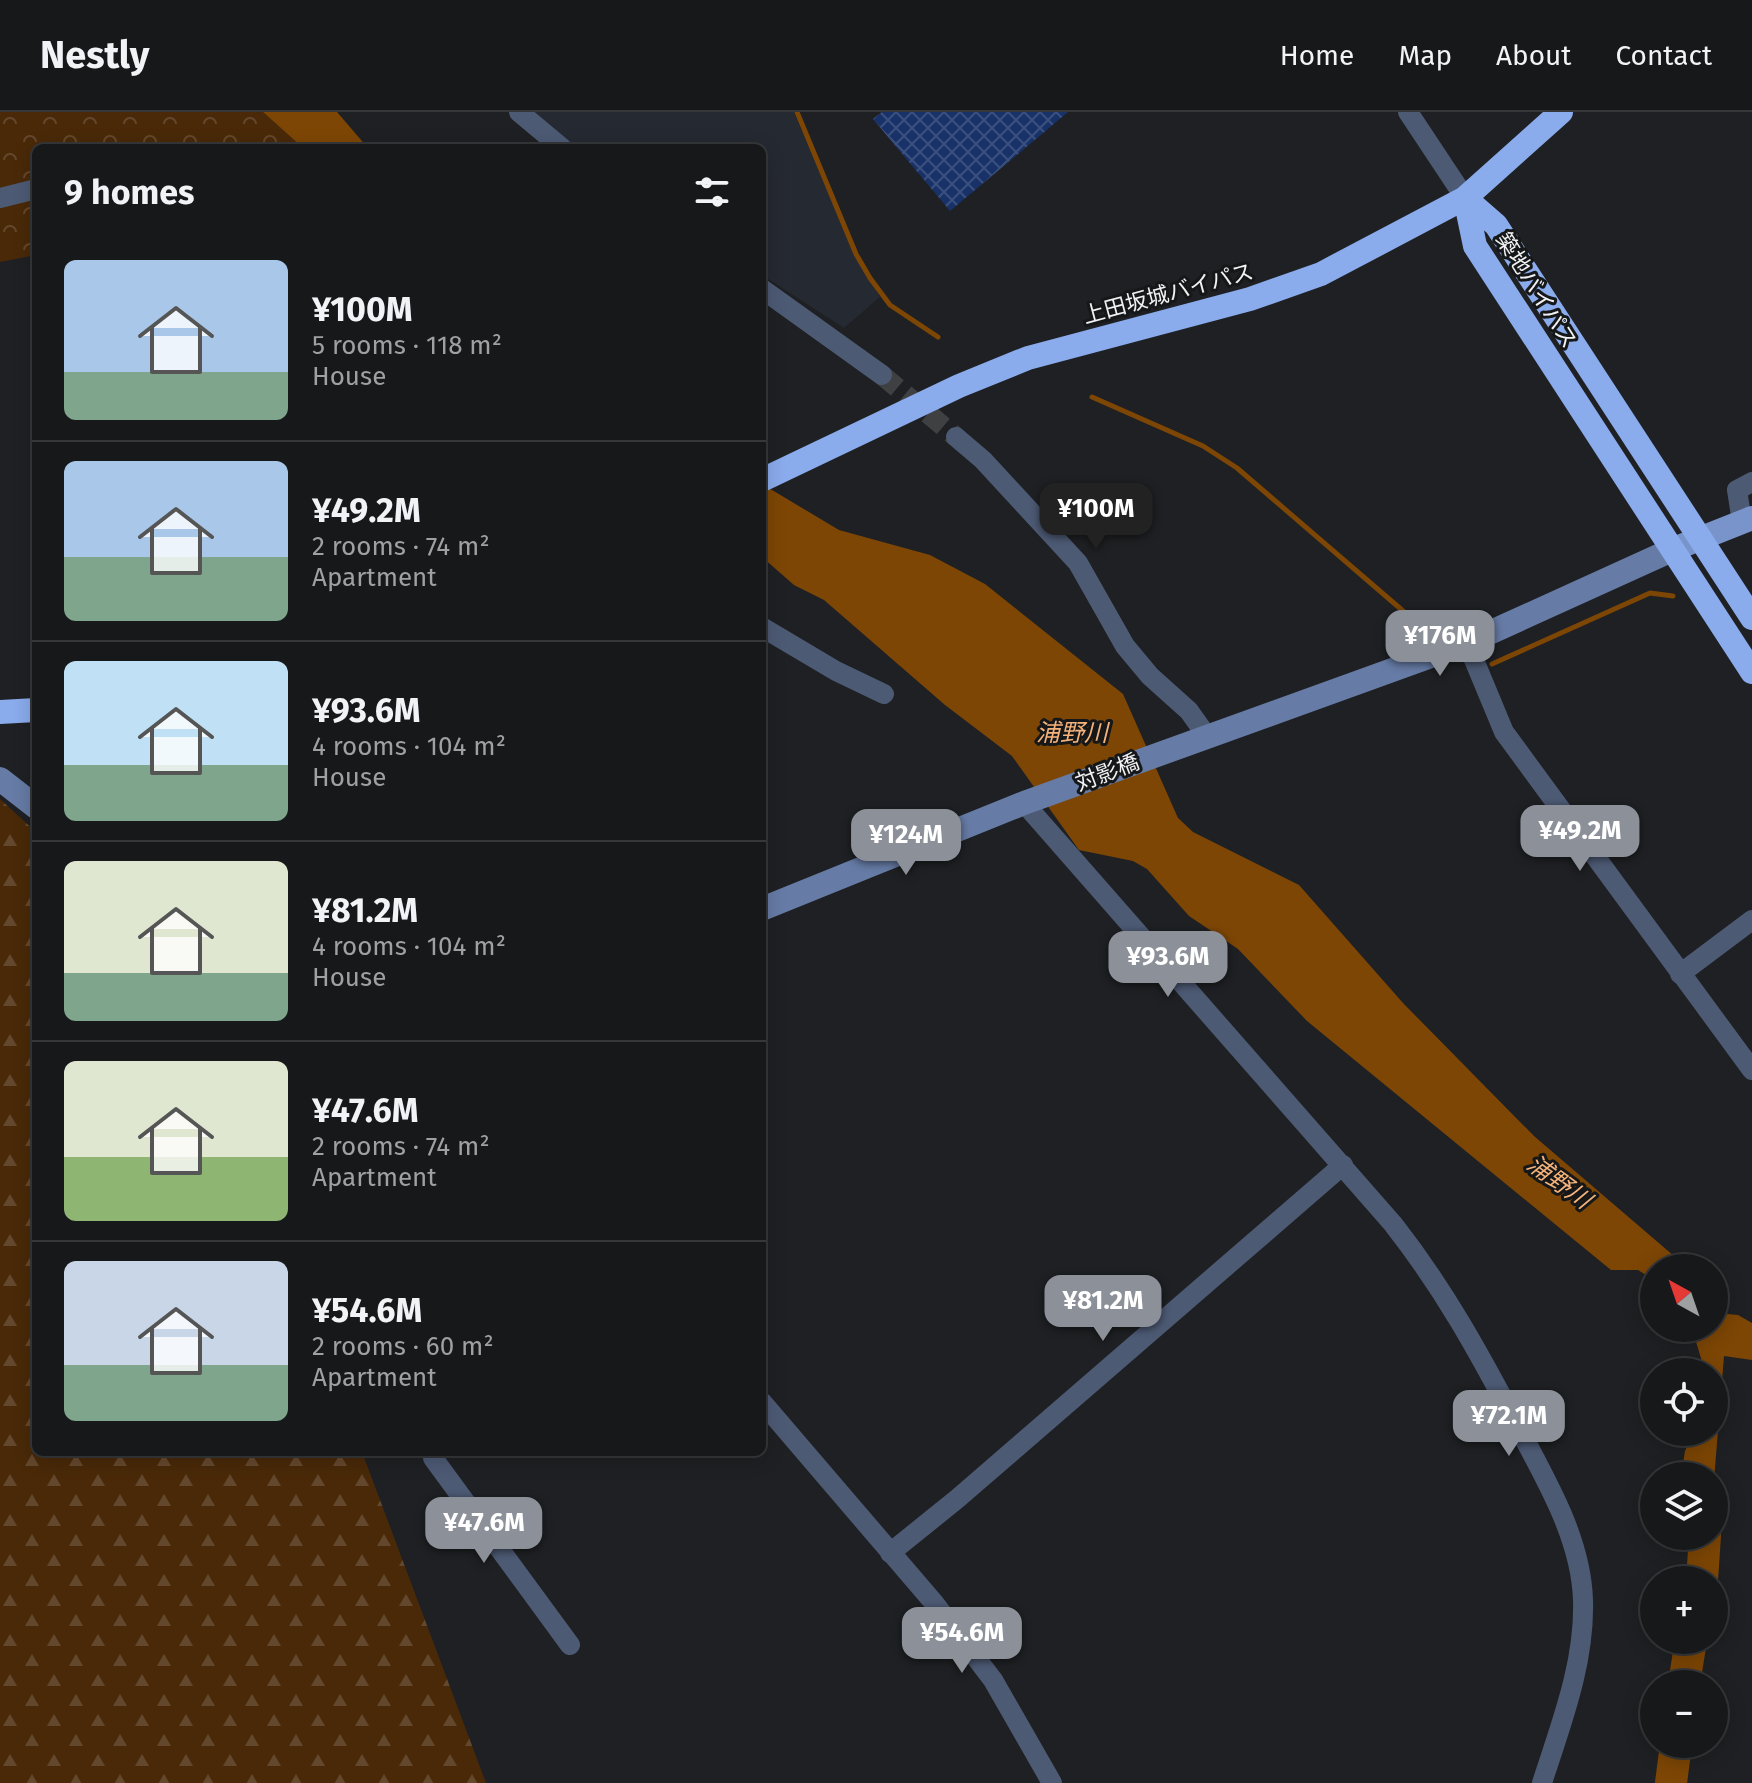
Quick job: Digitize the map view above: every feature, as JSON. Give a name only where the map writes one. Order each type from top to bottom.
[{"type":"highway","name":"上田坂城バイパス","points":[[766,478],[876,425],[1028,358],[1288,287],[1348,261],[1465,198],[1561,112]]},
{"type":"highway","name":"築地バイパス","points":[[1465,198],[1496,225],[1752,618]]},
{"type":"highway","name":"築地バイパス","points":[[1465,198],[1475,246],[1752,672]]},
{"type":"highway","points":[[0,712],[32,710]]},
{"type":"main road","points":[[1674,549],[1747,520]]},
{"type":"street","points":[[519,112],[557,144]]},
{"type":"street","points":[[1408,112],[1465,198]]},
{"type":"street","points":[[0,198],[32,190]]},
{"type":"street","points":[[766,292],[882,375]]},
{"type":"street","points":[[956,437],[983,460],[1078,563],[1125,646],[1150,676],[1189,711],[1206,735]]},
{"type":"street","points":[[1747,520],[1737,490],[1752,482]]},
{"type":"street","name":"対影橋","points":[[766,907],[1206,735],[1467,643],[1674,549]]},
{"type":"street","points":[[766,629],[836,671],[884,694]]},
{"type":"street","points":[[1467,643],[1504,732],[1752,1070]]},
{"type":"street","points":[[0,779],[32,804]]},
{"type":"street","points":[[1029,802],[1343,1165],[1427,1267],[1468,1330],[1567,1524],[1583,1598],[1579,1660],[1542,1783]]},
{"type":"street","points":[[1680,974],[1752,920]]},
{"type":"street","points":[[890,1553],[957,1499],[1343,1165]]},
{"type":"street","points":[[766,1407],[993,1680],[1052,1783]]},
{"type":"street","points":[[433,1458],[570,1645]]},
{"type":"shaded area","points":[[533,112],[794,112],[854,254],[880,297],[844,328],[766,278],[766,144],[572,144]]},
{"type":"green space","points":[[0,112],[263,112],[299,144],[32,144],[32,256],[0,262]]},
{"type":"green space","points":[[0,799],[32,828],[32,1456],[363,1456],[486,1783],[0,1783]]},
{"type":"water","points":[[263,112],[337,112],[365,144],[299,144]]},
{"type":"water","name":"浦野川","points":[[766,486],[839,530],[930,555],[985,584],[1123,694],[1178,818],[1193,832],[1299,885],[1403,1003],[1534,1136],[1672,1254],[1640,1254],[1640,1271],[1611,1270],[1307,1021],[1238,949],[1189,916],[1147,869],[1133,861],[1079,850],[1012,756],[945,705],[824,600],[794,585],[766,560]]},
{"type":"water","points":[[1728,1314],[1738,1315],[1752,1323],[1752,1360],[1724,1356],[1701,1358],[1696,1342],[1728,1342]]},
{"type":"water","points":[[1687,1446],[1717,1446],[1715,1462],[1683,1462]]},
{"type":"water","points":[[1694,1550],[1706,1550],[1703,1566]]},
{"type":"building","points":[[882,112],[1068,112],[950,211],[873,119]]},
{"type":"waterway","points":[[797,112],[856,254],[870,278],[890,305],[938,337]]},
{"type":"waterway","points":[[1092,397],[1203,446],[1237,468],[1424,629]]},
{"type":"waterway","points":[[1492,664],[1650,593],[1673,596]]},
{"type":"waterway","name":"浦野川","points":[[1703,1566],[1704,1550]]},
{"type":"waterway","name":"浦野川","points":[[1686,1670],[1689,1654]]},
{"type":"waterway","name":"浦野川","points":[[1671,1783],[1674,1758]]},
{"type":"tunnel","points":[[882,375],[956,437]]}]
